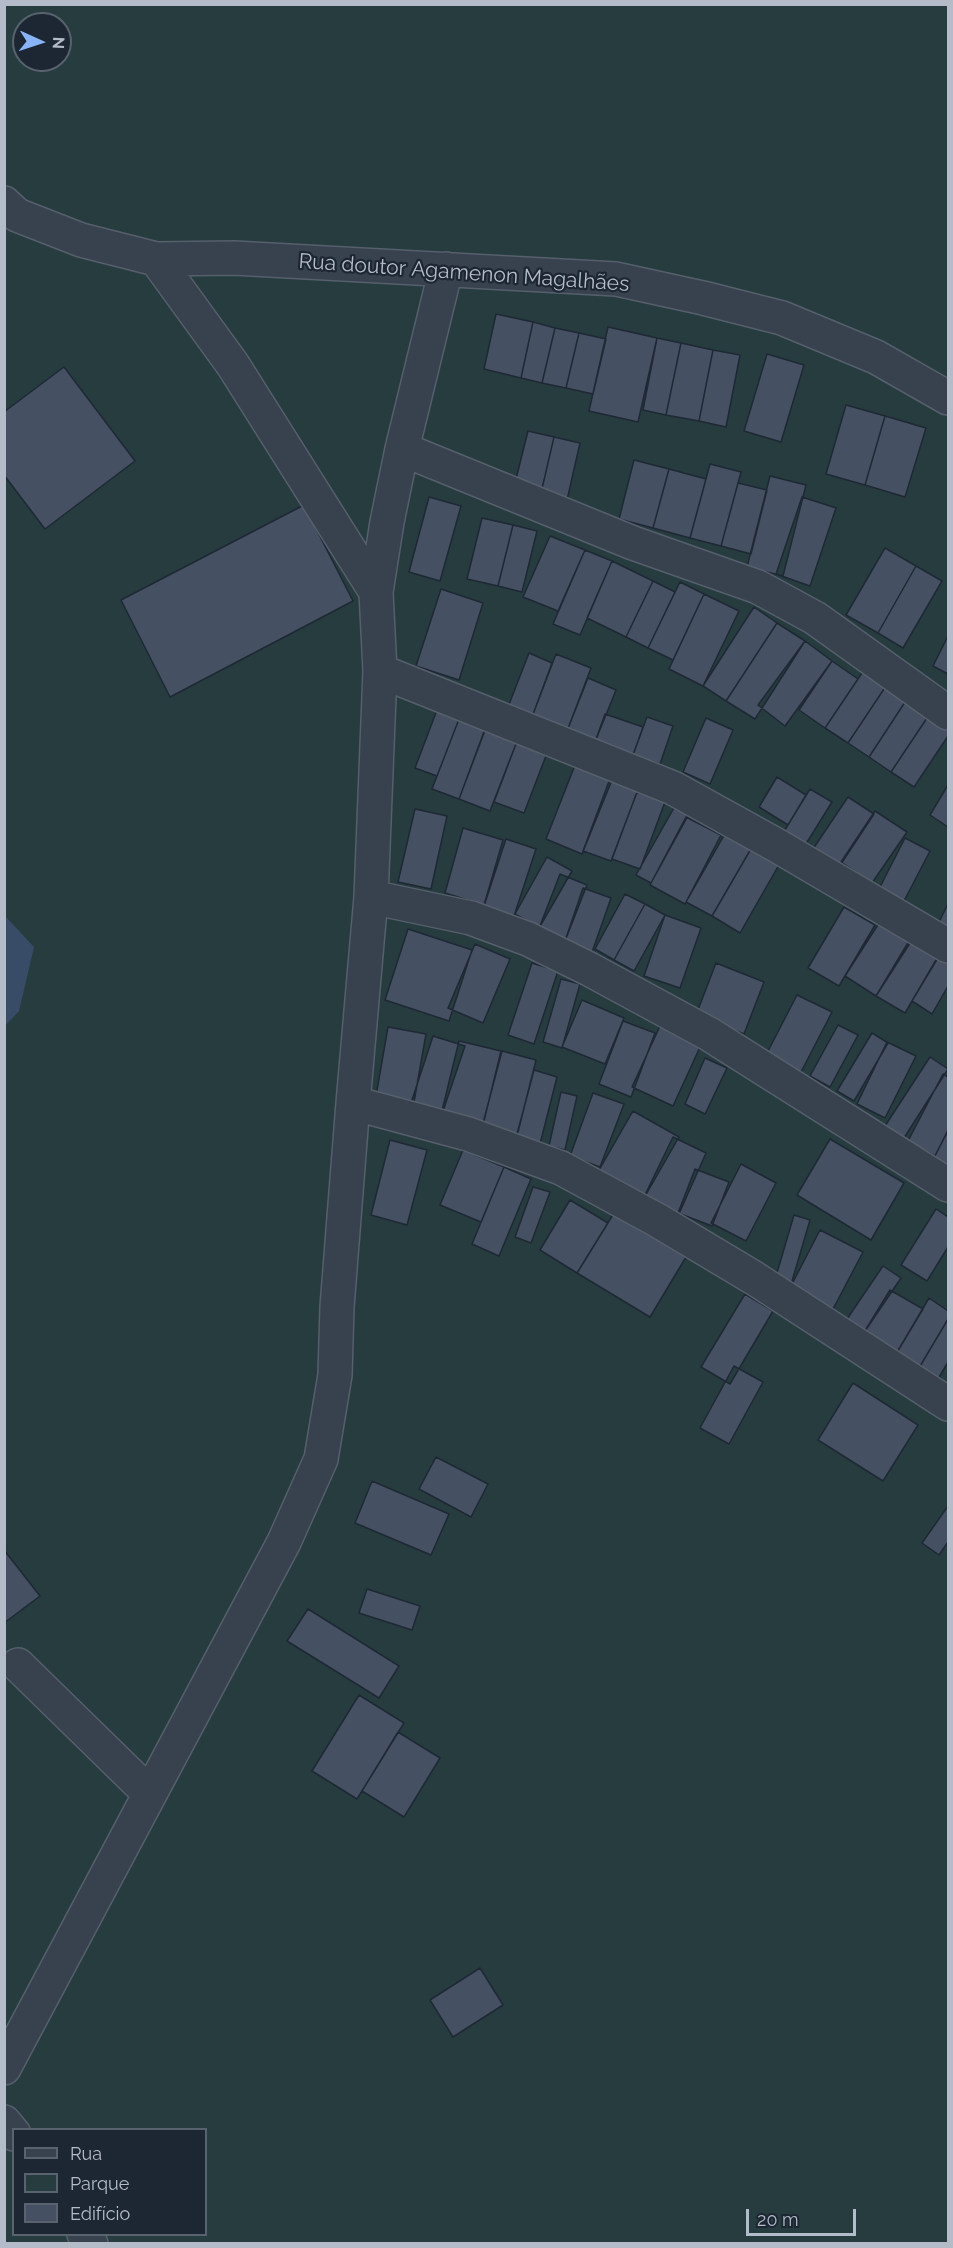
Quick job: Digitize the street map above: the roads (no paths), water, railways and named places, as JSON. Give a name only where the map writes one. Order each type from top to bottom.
[{"type":"street","name":"Rua doutor Agamenon Magalhães","points":[[4,203],[17,215],[81,240],[156,259],[234,258],[616,279],[782,318],[876,357],[948,398]]},
{"type":"street","points":[[156,259],[233,365],[376,592]]},
{"type":"street","points":[[4,2068],[284,1542],[321,1459],[335,1375],[337,1307],[371,897],[380,671],[376,592],[402,449],[446,269]]},
{"type":"street","points":[[402,449],[633,543],[758,587],[815,618],[948,713]]},
{"type":"street","points":[[380,671],[673,788],[776,845],[948,946]]},
{"type":"street","points":[[371,897],[471,918],[528,939],[589,969],[709,1034],[948,1185]]},
{"type":"street","points":[[353,1103],[468,1134],[561,1168],[657,1220],[754,1278],[948,1404]]},
{"type":"street","points":[[18,1665],[150,1794]]},
{"type":"water","points":[[5,916],[34,947],[19,1011],[5,1026]]}]
